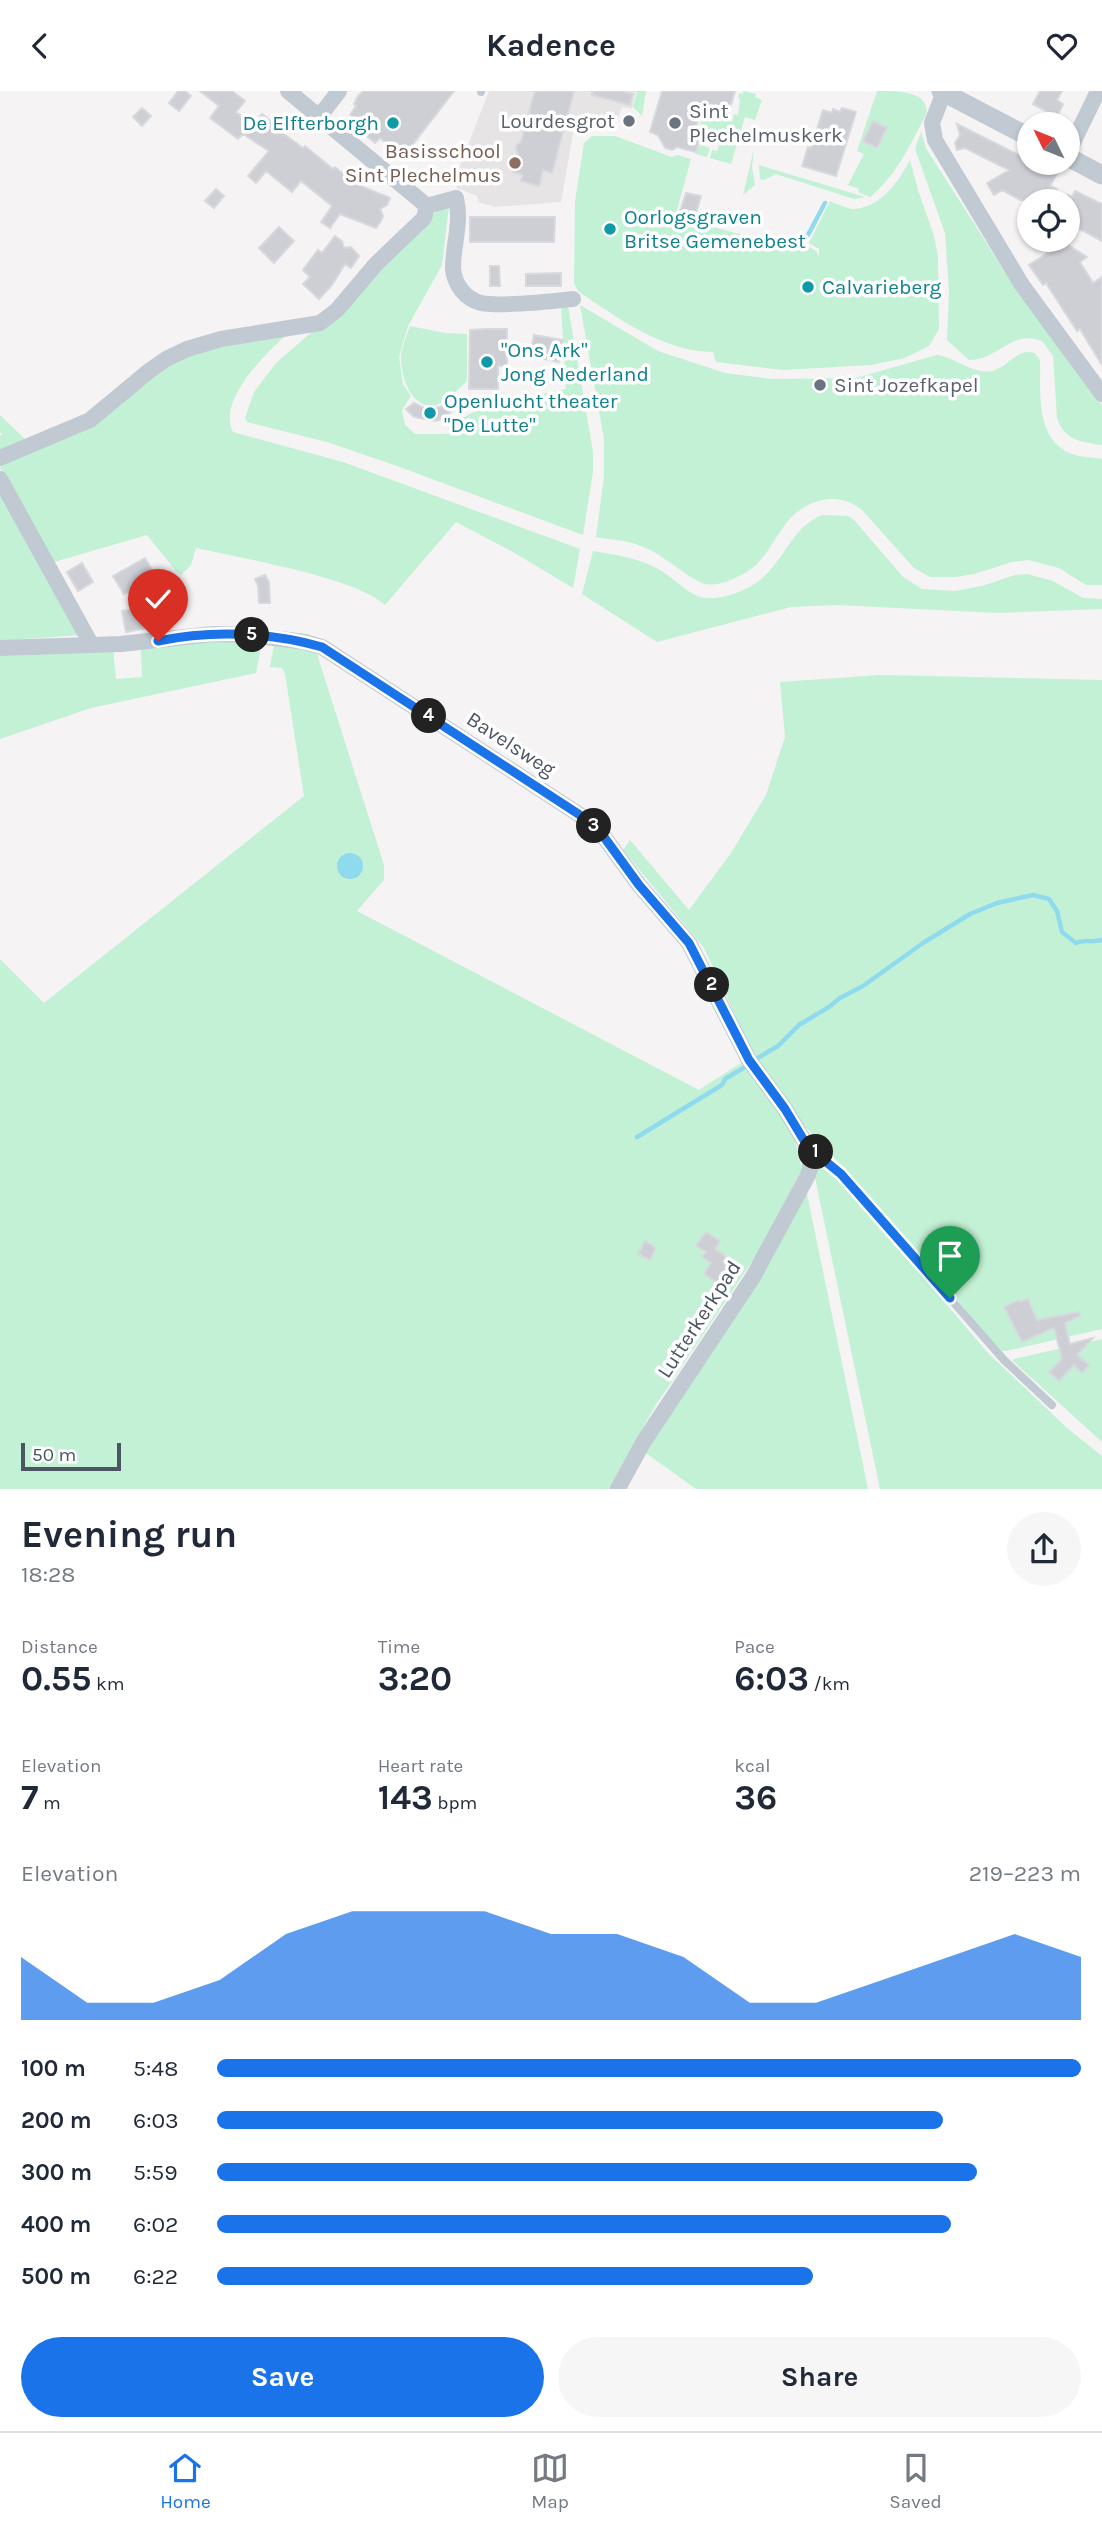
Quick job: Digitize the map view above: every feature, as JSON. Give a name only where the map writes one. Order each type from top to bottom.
[{"type":"street","points":[[288,91],[428,206]]},
{"type":"street","points":[[320,117],[339,91]]},
{"type":"street","points":[[1080,129],[1098,91]]},
{"type":"street","points":[[1017,131],[943,92],[932,123],[935,140],[943,155],[1022,285],[1102,394]]},
{"type":"street","points":[[1080,162],[1102,175]]},
{"type":"street","points":[[428,206],[456,198],[460,214],[454,276],[466,296],[483,304],[573,299]]},
{"type":"street","points":[[0,458],[90,420],[149,371],[187,349],[221,338],[320,323],[337,310],[376,264],[424,218],[428,206]]},
{"type":"street","points":[[0,479],[91,645]]},
{"type":"street","name":"Bavelsweg","points":[[0,648],[158,641],[213,634],[250,635],[305,642],[322,647],[586,819],[617,853],[639,885],[689,943],[749,1060],[785,1109],[808,1147]]},
{"type":"street","name":"Lutterkerkpad","points":[[617,1489],[651,1430],[753,1277],[810,1169],[808,1147]]},
{"type":"lane","points":[[808,1147],[841,1174],[1004,1360],[1052,1405]]},
{"type":"shaded area","name":"Basisschool Sint Plechelmus","points":[[489,91],[636,91],[632,109],[622,107],[615,126],[574,127],[561,202],[495,207],[478,202],[477,196],[457,188],[455,179]]},
{"type":"green space","points":[[637,91],[646,91],[642,116],[633,107]]},
{"type":"green space","points":[[744,91],[756,94],[755,97],[762,100],[755,120],[745,117],[731,164],[710,158],[712,150],[717,151],[722,135],[709,131],[704,146],[710,148],[707,157],[696,154],[702,136],[697,134],[703,114],[732,122],[734,114],[738,115],[739,93]]},
{"type":"green space","points":[[877,91],[903,92],[918,97],[926,107],[926,115],[896,169],[870,197],[848,185],[864,154],[857,151]]},
{"type":"green space","points":[[921,132],[927,150],[1016,289],[1102,405],[1102,445],[1074,439],[1060,425],[1057,418],[1053,356],[1042,341],[1021,339],[980,359],[969,360],[947,340],[949,292],[945,233],[915,149]]},
{"type":"green space","points":[[592,136],[615,136],[672,157],[677,155],[691,159],[675,217],[796,249],[804,244],[819,256],[819,249],[809,243],[830,201],[852,209],[871,204],[894,185],[910,160],[938,257],[939,329],[929,346],[905,358],[871,365],[783,370],[716,362],[713,352],[677,346],[642,332],[579,292],[574,284],[575,201],[584,143]]},
{"type":"green space","points":[[754,149],[752,167],[755,185],[743,195]]},
{"type":"green space","points":[[759,165],[865,197],[854,199],[776,174],[764,180],[760,179]]},
{"type":"green space","points":[[443,203],[449,207],[442,265],[408,326],[399,357],[403,384],[411,396],[402,410],[405,425],[415,434],[446,434],[456,431],[463,418],[482,407],[566,389],[561,306],[568,306],[593,452],[593,472],[583,535],[397,466],[327,442],[247,422],[245,418],[254,392],[276,363],[327,319],[427,222]]},
{"type":"green space","points":[[580,305],[658,351],[725,373],[771,379],[856,378],[937,355],[973,369],[988,371],[1000,368],[1023,353],[1035,353],[1040,360],[1040,397],[1044,422],[1055,443],[1069,453],[1102,459],[1102,585],[1086,585],[1059,568],[1028,560],[974,574],[930,577],[914,568],[862,510],[843,500],[833,499],[803,508],[787,522],[756,565],[739,576],[718,584],[702,583],[638,545],[596,537],[604,477],[604,439]]},
{"type":"green space","points":[[410,326],[467,334],[467,381],[449,398],[436,405],[420,403],[409,391],[406,383],[401,354]]},
{"type":"green space","points":[[291,331],[258,363],[238,391],[230,419],[233,432],[343,462],[580,549],[573,588],[456,522],[385,605],[370,595],[324,577],[196,548],[191,565],[181,575],[147,535],[54,562],[0,468],[2,463],[88,426],[177,355]]},
{"type":"green space","points":[[0,415],[25,439],[0,452],[2,434]]},
{"type":"green space","points":[[0,492],[80,635],[0,641]]},
{"type":"green space","points":[[822,515],[848,516],[854,520],[903,577],[922,589],[955,591],[1027,574],[1053,581],[1083,598],[1102,599],[1102,609],[997,613],[837,605],[791,607],[657,642],[582,594],[593,551],[628,557],[652,566],[695,595],[711,598],[729,595],[760,580],[803,527]]},
{"type":"green space","points":[[263,637],[256,673],[91,708],[0,739],[0,654],[113,648],[116,679],[142,677],[141,649]]},
{"type":"green space","points":[[275,639],[317,654],[384,865],[384,880],[357,911],[699,1090],[744,1061],[792,1127],[802,1169],[757,1254],[654,1408],[608,1489],[0,1489],[0,959],[44,1003],[304,796],[285,674],[282,668],[270,667]]},
{"type":"green space","points":[[880,675],[1102,680],[1102,1329],[1006,1351],[1002,1351],[994,1343],[869,1196],[801,1122],[754,1056],[704,948],[623,850],[630,840],[689,910],[731,853],[766,795],[785,737],[780,682]]},
{"type":"green space","points":[[823,1164],[862,1205],[987,1352],[1067,1428],[1102,1456],[1102,1489],[880,1489],[814,1173]]},
{"type":"green space","points":[[806,1189],[868,1489],[696,1489],[643,1451]]},
{"type":"green space","points":[[1102,1339],[1102,1442],[1013,1361]]},
{"type":"water","points":[[350,853],[359,857],[363,866],[359,875],[350,879],[341,875],[337,866],[341,857]]},
{"type":"building","points":[[178,91],[185,91],[191,96],[179,111],[169,103]]},
{"type":"building","points":[[200,91],[232,91],[245,101],[236,112],[253,125],[262,114],[283,130],[281,132],[303,148],[305,146],[333,169],[335,167],[356,184],[390,198],[387,205],[380,209],[383,216],[376,228],[340,214],[330,228],[321,222],[332,206],[301,181],[292,192],[266,171],[256,183],[248,176],[269,151],[243,134],[238,139],[210,118],[219,106]]},
{"type":"building","name":"De Elfterborgh","points":[[364,91],[454,91],[410,148],[407,145],[400,154],[380,138],[375,143],[362,134],[367,128],[350,115],[358,96]]},
{"type":"building","points":[[535,91],[574,91],[552,173],[543,170],[539,186],[521,181],[523,175],[513,172],[518,153],[517,144],[521,142]]},
{"type":"building","points":[[592,91],[621,91],[633,94],[630,105],[592,95]]},
{"type":"building","name":"Sint Plechelmuskerk","points":[[662,91],[735,91],[729,112],[702,105],[694,135],[700,137],[696,152],[677,147],[672,150],[665,148],[658,135],[650,132]]},
{"type":"building","points":[[1040,91],[1062,91],[1057,100],[1063,104],[1059,112],[1048,112],[1033,104]]},
{"type":"building","points":[[142,108],[151,116],[142,126],[133,117]]},
{"type":"building","points":[[842,108],[856,112],[836,176],[802,166],[808,147],[811,148],[823,110],[832,113],[833,109],[840,112]]},
{"type":"building","points":[[873,121],[887,128],[877,148],[863,141]]},
{"type":"building","points":[[957,124],[1017,154],[1017,175],[1056,175],[1050,186],[1057,189],[1017,189],[1017,198],[1002,190],[994,195],[987,183],[1009,170],[965,148],[957,150],[955,143],[960,135]]},
{"type":"building","points":[[216,189],[224,196],[214,208],[205,201]]},
{"type":"building","points":[[686,193],[701,196],[695,216],[680,212]]},
{"type":"building","points":[[1080,193],[1102,204],[1102,241],[1080,229]]},
{"type":"building","points":[[470,217],[555,217],[554,242],[470,242]]},
{"type":"building","points":[[279,227],[294,241],[274,263],[259,248]]},
{"type":"building","points":[[335,236],[342,241],[344,248],[351,247],[359,256],[351,268],[345,264],[319,299],[303,284],[310,277],[303,270],[318,250],[322,253]]},
{"type":"building","points":[[1049,252],[1079,252],[1087,257],[1080,262],[1093,283],[1102,277],[1102,365],[1080,329],[1077,331],[1046,283],[1043,285],[1029,265]]},
{"type":"building","points":[[490,266],[499,266],[500,286],[490,286]]},
{"type":"building","points":[[561,273],[561,286],[526,286],[526,274]]},
{"type":"building","name":"\"Ons Ark\" Jong Nederland","points":[[507,329],[507,366],[498,366],[498,389],[469,389],[470,330]]},
{"type":"building","points":[[534,335],[563,340],[559,362],[530,356]]},
{"type":"building","name":"Openlucht theater \"De Lutte\"","points":[[448,401],[455,408],[445,418],[436,421],[414,417],[406,409],[414,403],[424,408],[440,407]]},
{"type":"building","points":[[145,558],[153,572],[135,582],[137,586],[124,594],[113,576]]},
{"type":"building","points":[[82,563],[93,582],[78,591],[67,572]]},
{"type":"building","points":[[265,575],[269,582],[270,603],[259,603],[255,579]]},
{"type":"building","points":[[147,607],[152,627],[126,632],[122,611]]},
{"type":"building","points":[[706,1232],[720,1241],[715,1249],[726,1257],[724,1261],[734,1267],[722,1286],[704,1274],[711,1263],[702,1257],[706,1252],[696,1246]]},
{"type":"building","points":[[645,1241],[656,1248],[650,1260],[638,1254]]},
{"type":"building","points":[[1028,1299],[1037,1320],[1079,1312],[1080,1316],[1065,1323],[1070,1344],[1093,1338],[1077,1355],[1089,1365],[1082,1373],[1074,1365],[1059,1381],[1049,1372],[1062,1359],[1054,1328],[1022,1342],[1004,1307]]},
{"type":"waterway","points":[[808,235],[825,203]]},
{"type":"waterway","points":[[756,1059],[778,1046],[799,1025],[863,986],[923,943],[970,914],[997,903],[1033,895],[1049,899],[1057,911],[1062,932],[1076,943],[1102,940]]},
{"type":"waterway","points":[[637,1137],[722,1085],[725,1079],[745,1067]]},
{"type":"place","name":"Lourdesgrot","points":[[629,121]]},
{"type":"place","name":"De Elfterborgh","points":[[393,123]]},
{"type":"place","name":"Sint Plechelmuskerk","points":[[675,123]]},
{"type":"place","name":"Basisschool Sint Plechelmus","points":[[515,163]]},
{"type":"place","name":"Oorlogsgraven Britse Gemenebest","points":[[610,229]]},
{"type":"place","name":"Calvarieberg","points":[[808,287]]},
{"type":"place","name":"\"Ons Ark\" Jong Nederland","points":[[487,362]]},
{"type":"place","name":"Sint Jozefkapel","points":[[820,385]]},
{"type":"place","name":"Openlucht theater \"De Lutte\"","points":[[430,413]]},
{"type":"route","points":[[158,641],[213,634],[250,635],[305,642],[322,647],[586,819],[604,837],[639,885],[689,943],[749,1060],[785,1109],[808,1147],[841,1174],[950,1298]]}]
